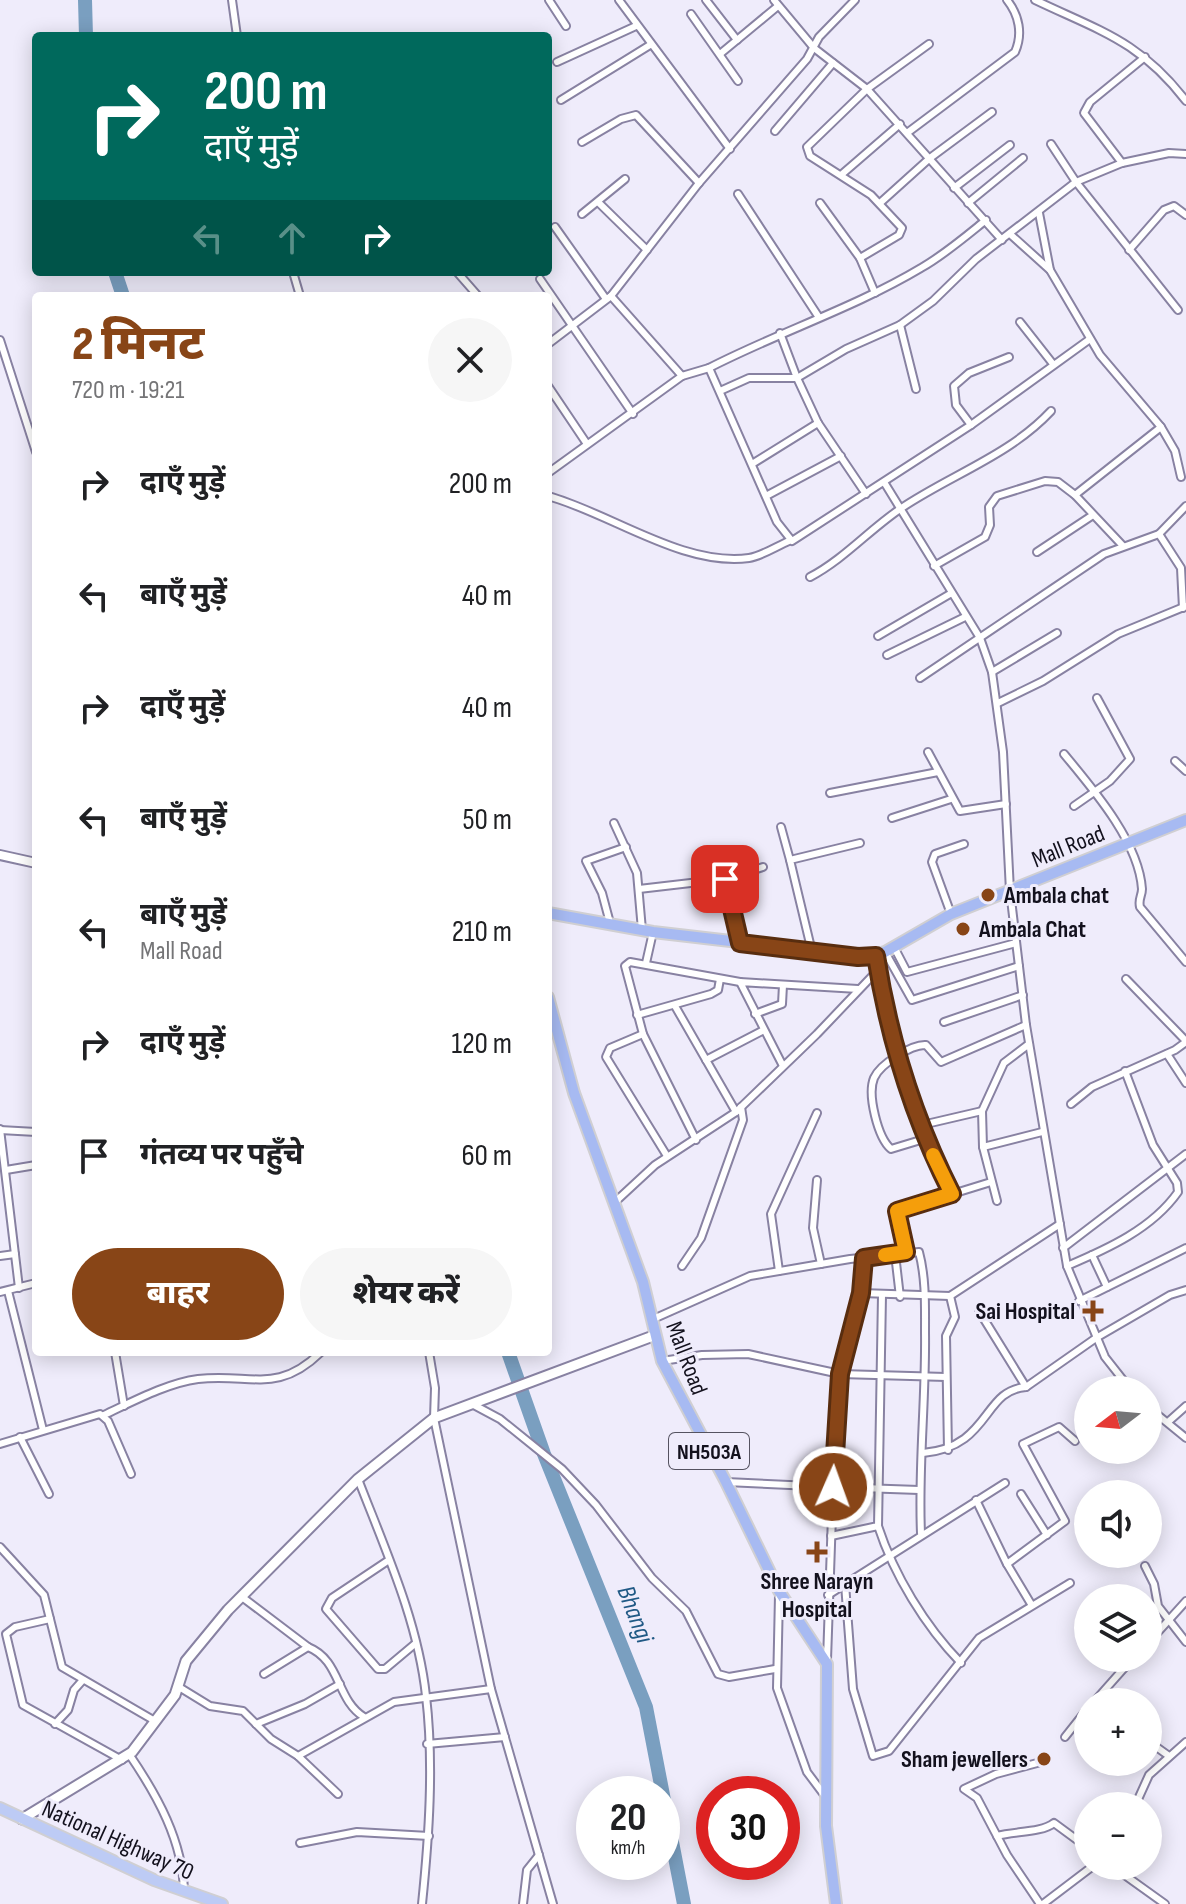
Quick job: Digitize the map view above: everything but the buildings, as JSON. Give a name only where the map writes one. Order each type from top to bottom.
[{"type":"highway","name":"Mall Road","points":[[885,951],[951,914],[1186,820]]},
{"type":"highway","points":[[552,914],[648,931],[812,952],[885,951]]},
{"type":"highway","name":"Mall Road","points":[[552,1012],[574,1093],[643,1282],[653,1336],[662,1361],[779,1591],[827,1664]]},
{"type":"highway","points":[[827,1664],[825,1797],[836,1904]]},
{"type":"main road","points":[[22,1819],[125,1757],[179,1687],[186,1661],[242,1597],[358,1479],[434,1418],[653,1336]]},
{"type":"main road","name":"National Highway 70","points":[[0,1808],[189,1897],[222,1904]]},
{"type":"street","points":[[232,0],[236,32]]},
{"type":"street","points":[[549,0],[566,26]]},
{"type":"street","points":[[619,0],[730,149]]},
{"type":"street","points":[[706,0],[737,40]]},
{"type":"street","points":[[552,341],[609,298],[699,183],[814,48],[819,37],[855,0]]},
{"type":"street","points":[[907,133],[1015,52],[1019,39],[1017,17],[1007,0]]},
{"type":"street","points":[[1035,0],[1120,38],[1145,57],[1186,101]]},
{"type":"street","points":[[720,54],[776,3],[814,48],[867,89],[1002,240]]},
{"type":"street","points":[[691,14],[738,81]]},
{"type":"street","points":[[557,62],[636,26]]},
{"type":"street","points":[[860,258],[902,232],[880,203],[810,156],[807,147],[867,89],[929,44]]},
{"type":"street","points":[[561,100],[650,45]]},
{"type":"street","points":[[1122,163],[1084,113],[1090,102],[1145,57]]},
{"type":"street","points":[[775,131],[833,63]]},
{"type":"street","points":[[880,203],[930,158],[992,112]]},
{"type":"street","points":[[582,142],[621,119],[636,115],[699,183]]},
{"type":"street","points":[[841,175],[900,124]]},
{"type":"street","points":[[1051,144],[1076,182],[1178,310]]},
{"type":"street","points":[[954,188],[1010,145]]},
{"type":"street","points":[[720,391],[749,378],[797,378],[846,349],[900,325],[1076,182],[1122,163],[1169,153],[1186,154]]},
{"type":"street","points":[[968,203],[1023,158]]},
{"type":"street","points":[[582,214],[625,179]]},
{"type":"street","points":[[738,194],[818,316]]},
{"type":"street","points":[[598,202],[647,250]]},
{"type":"street","points":[[820,203],[860,258],[875,293]]},
{"type":"street","points":[[1129,250],[1164,210],[1174,206],[1186,215]]},
{"type":"street","points":[[1039,213],[1050,270]]},
{"type":"street","points":[[552,470],[682,376],[709,368],[780,333],[875,293],[924,267],[986,220]]},
{"type":"street","points":[[555,227],[609,298],[682,376]]},
{"type":"street","points":[[1010,234],[1050,270],[1090,339],[1114,373],[1161,427],[1175,451],[1181,477]]},
{"type":"street","points":[[460,276],[474,292]]},
{"type":"street","points":[[540,279],[549,292]]},
{"type":"street","points":[[552,297],[633,414]]},
{"type":"street","points":[[1020,322],[1053,364]]},
{"type":"street","points":[[900,325],[916,389]]},
{"type":"street","points":[[780,333],[818,423],[866,494]]},
{"type":"street","points":[[552,498],[655,540],[718,556],[749,558],[801,538],[971,425],[1090,339]]},
{"type":"street","points":[[0,340],[32,439]]},
{"type":"street","points":[[971,425],[956,405],[954,386],[969,373],[1009,357]]},
{"type":"street","points":[[709,368],[789,541]]},
{"type":"street","points":[[552,392],[587,444]]},
{"type":"street","points":[[810,577],[831,565],[900,509],[1026,435],[1051,411]]},
{"type":"street","points":[[752,464],[818,423]]},
{"type":"street","points":[[1075,495],[1161,427]]},
{"type":"street","points":[[766,496],[841,456]]},
{"type":"street","points":[[934,566],[985,537],[990,525],[991,503],[1004,493],[1052,481],[1075,495],[1123,546]]},
{"type":"street","points":[[884,482],[950,594],[980,638],[992,672],[998,703],[1010,891],[1026,1025],[1063,1248],[1079,1301],[1096,1338],[1122,1376]]},
{"type":"street","points":[[920,678],[1094,561],[1123,546],[1159,534],[1186,506]]},
{"type":"street","points":[[1037,552],[1093,515]]},
{"type":"street","points":[[998,703],[1043,681],[1118,634],[1184,607],[1181,568],[1159,534]]},
{"type":"street","points":[[878,636],[950,594]]},
{"type":"street","points":[[887,655],[965,617]]},
{"type":"street","points":[[992,672],[1057,633]]},
{"type":"street","points":[[1074,806],[1096,792],[1125,766],[1130,756],[1097,698]]},
{"type":"street","points":[[928,752],[951,799],[964,812],[1006,804]]},
{"type":"street","points":[[1064,754],[1096,792],[1127,843],[1142,889],[1140,907],[1186,962]]},
{"type":"street","points":[[1175,761],[1186,771]]},
{"type":"street","points":[[830,793],[938,772]]},
{"type":"street","points":[[892,818],[951,799]]},
{"type":"street","points":[[614,823],[626,847],[639,889],[648,931],[646,963]]},
{"type":"street","points":[[781,827],[812,952]]},
{"type":"street","points":[[790,860],[860,843]]},
{"type":"street","points":[[951,914],[932,862],[935,854],[964,844]]},
{"type":"street","points":[[610,923],[602,893],[586,861],[626,847]]},
{"type":"street","points":[[0,855],[32,862]]},
{"type":"street","points":[[639,889],[725,879],[763,867]]},
{"type":"street","points":[[725,879],[740,943]]},
{"type":"street","points":[[885,951],[907,972],[1016,943]]},
{"type":"street","points":[[885,951],[912,1000],[1019,966]]},
{"type":"street","points":[[615,1202],[667,1156],[738,1110],[878,970],[885,951]]},
{"type":"street","points":[[696,1140],[643,1034],[625,966],[630,962],[646,963],[740,982],[859,989]]},
{"type":"street","points":[[878,970],[896,1058],[922,1125],[924,1139],[952,1194]]},
{"type":"street","points":[[637,1015],[716,992],[720,979]]},
{"type":"street","points":[[1071,1104],[1086,1090],[1167,1054],[1186,1041],[1126,979]]},
{"type":"street","points":[[740,982],[762,1031],[783,1066]]},
{"type":"street","points":[[755,1014],[782,1004],[783,985]]},
{"type":"street","points":[[944,1022],[1023,995]]},
{"type":"street","points":[[675,1006],[743,1120],[701,1238],[682,1266]]},
{"type":"street","points":[[924,1139],[895,1149],[889,1148],[884,1140],[873,1083],[877,1073],[922,1044],[941,1062],[1026,1025]]},
{"type":"street","points":[[706,1060],[762,1031]]},
{"type":"street","points":[[643,1034],[610,1048],[606,1057],[667,1156]]},
{"type":"street","points":[[997,1201],[983,1147],[982,1111],[1004,1063],[1029,1044]]},
{"type":"street","points":[[1167,1054],[1186,1083]]},
{"type":"street","points":[[1067,1266],[1146,1224],[1177,1194],[1177,1183],[1153,1145],[1125,1071]]},
{"type":"street","points":[[922,1125],[982,1111]]},
{"type":"street","points":[[779,1271],[771,1214],[817,1113]]},
{"type":"street","points":[[19,1288],[0,1130],[32,1132]]},
{"type":"street","points":[[983,1147],[1042,1132]]},
{"type":"street","points":[[1063,1248],[1186,1154]]},
{"type":"street","points":[[6,1170],[32,1166]]},
{"type":"street","points":[[817,1180],[813,1228],[821,1264]]},
{"type":"street","points":[[906,1252],[897,1211],[991,1182]]},
{"type":"street","points":[[0,1212],[11,1211]]},
{"type":"street","points":[[861,1293],[900,1297],[950,1296],[1060,1224]]},
{"type":"street","points":[[1079,1301],[1186,1248]]},
{"type":"street","points":[[651,1320],[740,1279],[821,1264],[919,1252],[925,1296],[923,1453],[919,1490],[921,1533]]},
{"type":"street","points":[[0,1256],[15,1254]]},
{"type":"street","points":[[895,1254],[900,1297]]},
{"type":"street","points":[[1092,1255],[1107,1287]]},
{"type":"street","points":[[827,1664],[840,1374],[861,1293],[864,1258]]},
{"type":"street","points":[[32,1284],[4,1292],[43,1430]]},
{"type":"street","points":[[923,1453],[948,1450],[974,1434],[1003,1394],[1026,1387],[1096,1338],[1167,1297],[1186,1290]]},
{"type":"street","points":[[882,1295],[878,1526],[888,1555],[933,1633],[961,1663]]},
{"type":"street","points":[[948,1450],[947,1331],[955,1317],[950,1296]]},
{"type":"street","points":[[979,1311],[1026,1387]]},
{"type":"street","points":[[662,1361],[702,1355],[748,1354],[840,1374],[946,1377]]},
{"type":"street","points":[[116,1356],[124,1406]]},
{"type":"street","points":[[0,1444],[95,1414],[104,1415],[199,1379],[284,1379],[300,1372],[317,1356]]},
{"type":"street","points":[[430,1356],[435,1388],[434,1418],[491,1689],[553,1904]]},
{"type":"street","points":[[472,1404],[500,1419],[562,1469],[596,1505],[652,1578],[686,1611],[718,1674],[729,1677],[775,1669]]},
{"type":"street","points":[[1168,1422],[1186,1406]]},
{"type":"street","points":[[104,1415],[131,1474]]},
{"type":"street","points":[[1162,1418],[1186,1438]]},
{"type":"street","points":[[1007,1564],[1064,1524],[1065,1519],[1023,1444],[1059,1427],[1074,1440]]},
{"type":"street","points":[[20,1437],[49,1494]]},
{"type":"street","points":[[358,1479],[416,1643],[426,1696],[429,1836],[422,1904]]},
{"type":"street","points":[[726,1482],[919,1490]]},
{"type":"street","points":[[828,1595],[921,1533],[1005,1483]]},
{"type":"street","points":[[1021,1494],[1047,1535]]},
{"type":"street","points":[[976,1500],[1007,1564],[1031,1604]]},
{"type":"street","points":[[831,1536],[878,1526]]},
{"type":"street","points":[[0,1547],[39,1588],[60,1664],[82,1681],[155,1721]]},
{"type":"street","points":[[389,1560],[332,1598],[326,1609],[378,1669],[385,1669],[416,1643]]},
{"type":"street","points":[[1146,1568],[1154,1584],[1156,1603],[1186,1642]]},
{"type":"street","points":[[845,1584],[853,1689],[871,1756],[889,1751],[990,1629],[1070,1583]]},
{"type":"street","points":[[779,1591],[775,1669],[782,1706],[807,1772],[825,1797]]},
{"type":"street","points":[[242,1597],[328,1661],[348,1704],[364,1717]]},
{"type":"street","points":[[1162,1629],[1186,1601]]},
{"type":"street","points":[[50,1619],[10,1629],[6,1637],[23,1705],[125,1757],[147,1779],[170,1826],[189,1897]]},
{"type":"street","points":[[264,1674],[308,1647]]},
{"type":"street","points":[[1109,1688],[1122,1672]]},
{"type":"street","points":[[55,1724],[70,1706],[74,1690],[82,1681]]},
{"type":"street","points":[[256,1724],[305,1704],[340,1684]]},
{"type":"street","points":[[179,1687],[210,1706],[243,1711],[271,1739],[298,1756],[338,1794]]},
{"type":"street","points":[[298,1756],[394,1702],[491,1689]]},
{"type":"street","points":[[1065,1737],[1074,1726]]},
{"type":"street","points":[[427,1744],[505,1737]]},
{"type":"street","points":[[1140,1792],[1143,1784],[1186,1742]]},
{"type":"street","points":[[1162,1751],[1169,1756]]},
{"type":"street","points":[[1041,1762],[965,1788],[967,1793],[977,1798],[997,1836],[1042,1904],[1074,1880]]},
{"type":"street","points":[[997,1836],[1019,1830],[1047,1829],[1054,1823],[1074,1838]]},
{"type":"street","points":[[300,1843],[357,1832],[429,1836]]},
{"type":"street","points":[[523,1904],[527,1870],[539,1855]]},
{"type":"street","points":[[1132,1880],[1165,1904]]},
{"type":"waterway","name":"Bhangi","points":[[85,0],[86,32]]},
{"type":"waterway","name":"Bhangi","points":[[116,276],[122,292]]},
{"type":"waterway","name":"Bhangi","points":[[509,1356],[544,1454],[646,1707],[684,1904]]},
{"type":"slow traffic","points":[[885,1255],[906,1252],[897,1211],[952,1194],[933,1155]]},
{"type":"place","name":"Ambala chat","points":[[988,895]]},
{"type":"place","name":"Ambala Chat","points":[[963,929]]},
{"type":"place","name":"Sai Hospital","points":[[1093,1311]]},
{"type":"place","name":"Shree Narayn Hospital","points":[[817,1552]]},
{"type":"place","name":"Sham jewellers","points":[[1044,1759]]},
{"type":"route","points":[[725,879],[740,943],[858,957],[876,956],[896,1058],[913,1096],[924,1139],[952,1194],[897,1211],[906,1252],[864,1258],[861,1293],[840,1374],[833,1487]]}]
